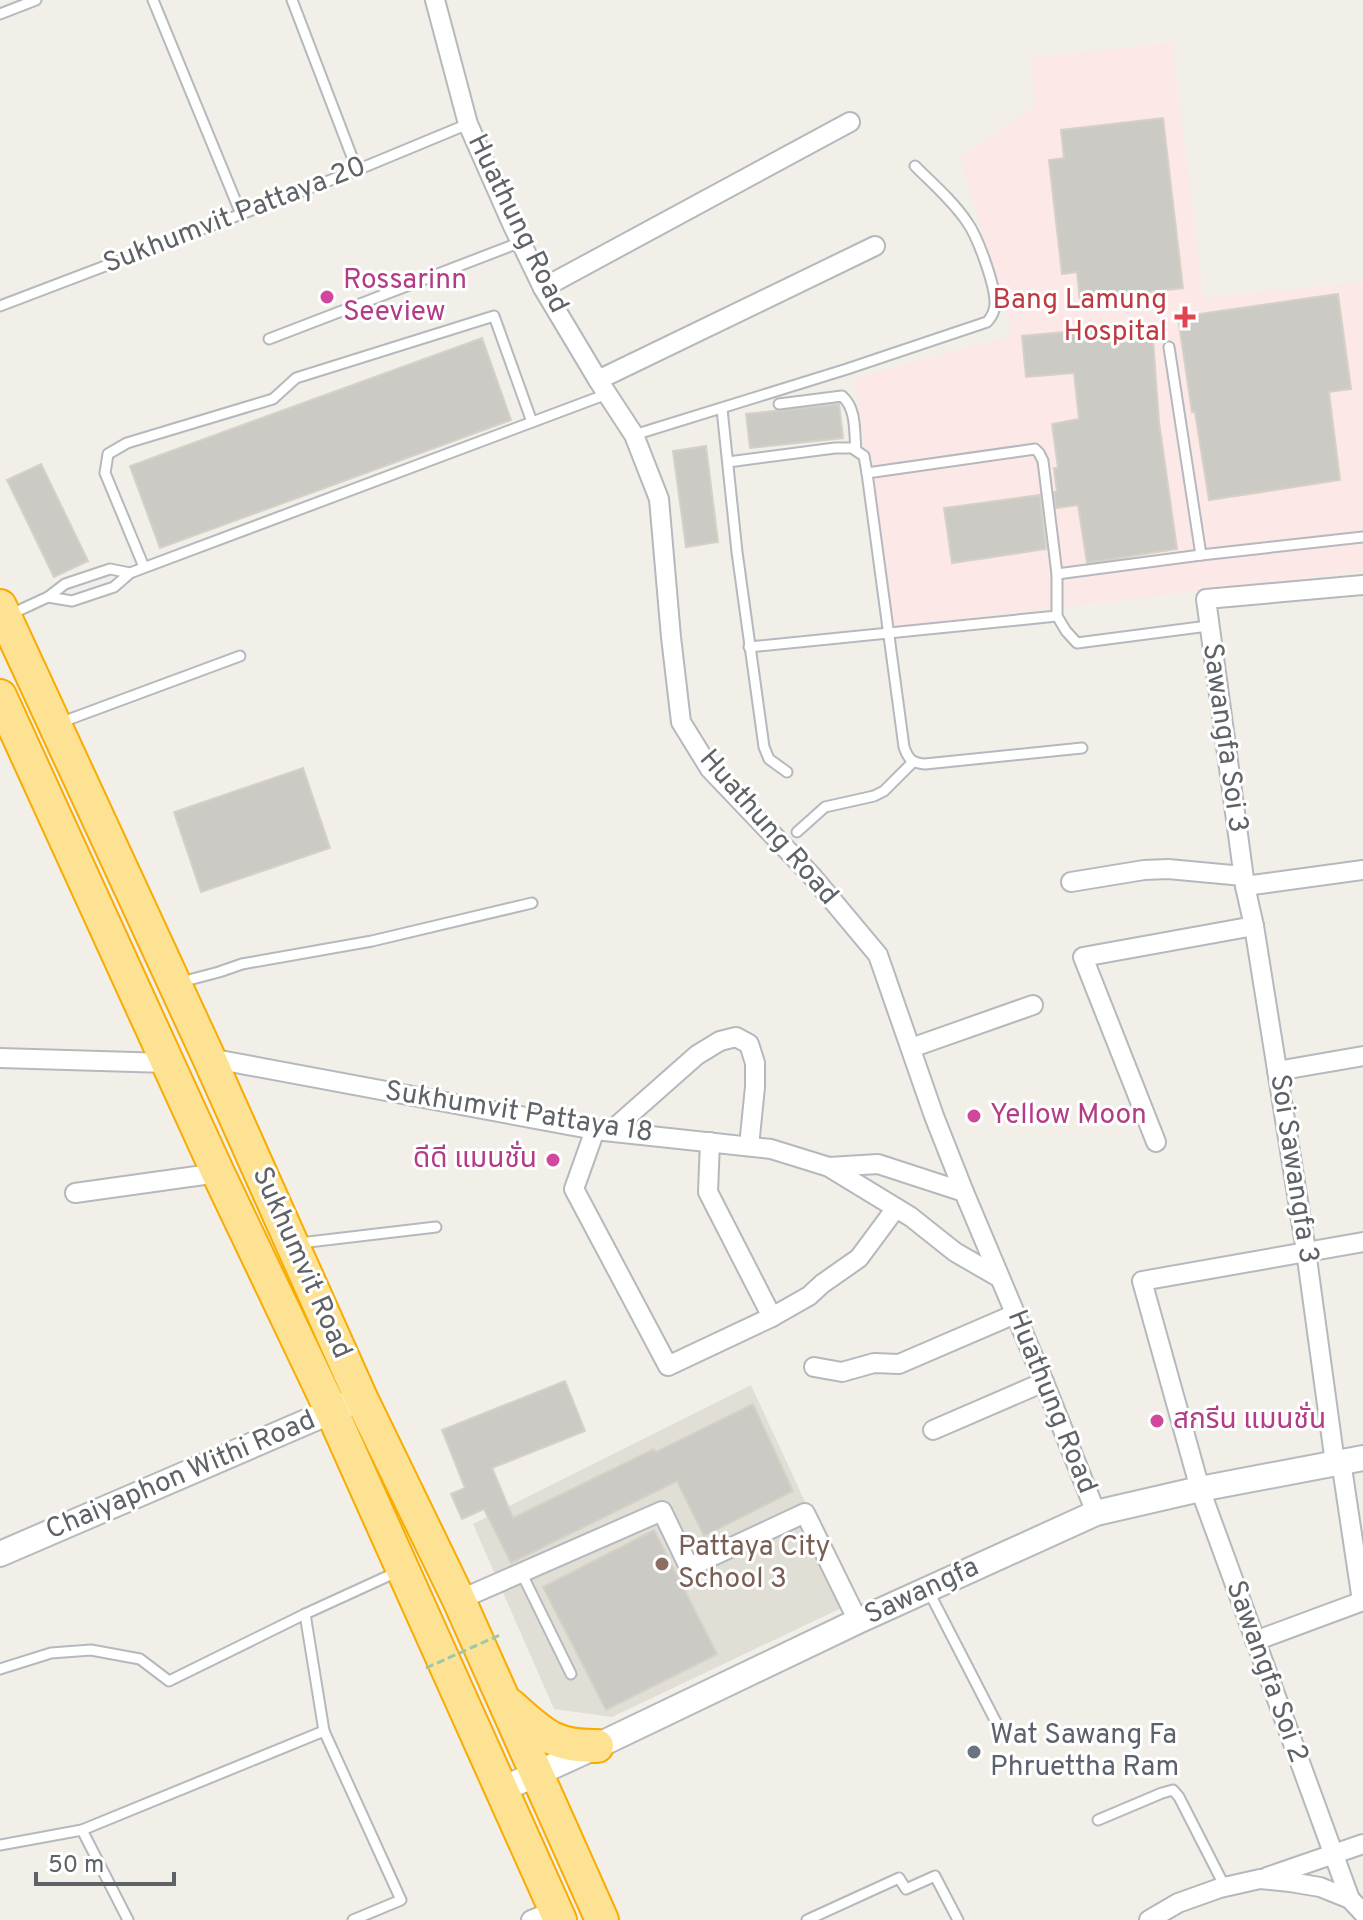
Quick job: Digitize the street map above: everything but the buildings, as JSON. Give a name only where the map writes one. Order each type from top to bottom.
[{"type":"highway","name":"Sukhumvit Road","points":[[3,611],[293,1244],[402,1569],[501,1790],[549,1917]]},
{"type":"highway","name":"Sukhumvit Road","points":[[0,696],[218,1173],[346,1405],[459,1600],[602,1920]]},
{"type":"highway","points":[[505,1701],[556,1741],[577,1747],[597,1746]]},
{"type":"street","name":"Huathung Road","points":[[435,0],[468,124],[543,288],[634,435],[659,499],[681,722],[710,769],[812,876],[878,955],[934,1116],[1096,1513]]},
{"type":"street","points":[[543,288],[850,122]]},
{"type":"street","points":[[602,387],[875,246]]},
{"type":"street","name":"Sawangfa Soi 3","points":[[1244,881],[1206,599],[1362,587]]},
{"type":"street","points":[[1071,882],[1156,870],[1189,870],[1244,881],[1363,870]]},
{"type":"street","name":"Soi Sawangfa 3","points":[[1244,881],[1254,926],[1306,1251],[1346,1461],[1363,1601]]},
{"type":"street","points":[[1156,1142],[1083,957],[1254,926]]},
{"type":"street","points":[[911,1048],[1033,1005]]},
{"type":"street","points":[[749,1146],[755,1063],[749,1044],[736,1037],[720,1041],[697,1055],[603,1130],[574,1189],[668,1366],[809,1296],[859,1258],[896,1208]]},
{"type":"street","points":[[1277,1071],[1363,1056]]},
{"type":"street","points":[[0,1058],[167,1063]]},
{"type":"street","name":"Sukhumvit Pattaya 18","points":[[209,1058],[603,1130],[771,1149],[829,1167],[911,1217],[955,1252],[1000,1278]]},
{"type":"street","points":[[710,1142],[708,1192],[772,1317]]},
{"type":"street","name":"Sukhumvit Pattaya 18","points":[[829,1167],[878,1164],[964,1192]]},
{"type":"street","points":[[75,1193],[218,1173]]},
{"type":"street","points":[[1306,1251],[1363,1242]]},
{"type":"street","name":"Sawangfa Soi 2","points":[[1306,1251],[1142,1281],[1200,1489],[1333,1854],[1357,1906]]},
{"type":"street","points":[[814,1367],[842,1372],[874,1363],[899,1364],[1015,1314]]},
{"type":"street","points":[[933,1430],[1044,1382]]},
{"type":"street","name":"Chaiyaphon Withi Road","points":[[0,1554],[346,1405]]},
{"type":"street","name":"Sawangfa","points":[[501,1790],[858,1621],[1096,1513],[1346,1461]]},
{"type":"street","points":[[459,1600],[662,1511],[689,1567],[805,1513],[858,1621]]},
{"type":"street","points":[[1255,1641],[1363,1601]]},
{"type":"street","points":[[1149,1920],[1178,1903],[1363,1844]]},
{"type":"street","points":[[1260,1879],[1320,1887],[1357,1906]]},
{"type":"lane","points":[[0,14],[36,0]]},
{"type":"lane","points":[[153,0],[241,214]]},
{"type":"lane","points":[[292,0],[357,170]]},
{"type":"lane","name":"Sukhumvit Pattaya 20","points":[[0,306],[357,170],[468,124]]},
{"type":"lane","points":[[634,435],[987,322],[995,309],[994,297],[974,234],[953,204],[915,166]]},
{"type":"lane","points":[[269,339],[521,242]]},
{"type":"lane","points":[[144,567],[105,473],[108,454],[127,443],[273,399],[296,378],[494,316],[532,422]]},
{"type":"lane","points":[[1169,347],[1201,555]]},
{"type":"lane","points":[[48,597],[72,601],[114,587],[130,573],[144,567],[532,422],[602,387]]},
{"type":"lane","points":[[779,404],[842,396],[850,404],[854,419],[856,450]]},
{"type":"lane","points":[[722,409],[749,647],[766,755],[787,772]]},
{"type":"lane","points":[[728,462],[835,448],[856,450],[864,456],[904,747],[913,762],[941,763],[1082,748]]},
{"type":"lane","points":[[867,473],[1035,449],[1043,461],[1057,574],[1057,616],[1077,643],[1208,626]]},
{"type":"lane","points":[[1057,574],[1363,537]]},
{"type":"lane","points":[[3,611],[48,597],[65,584],[110,569],[130,573]]},
{"type":"lane","points":[[749,647],[1057,616]]},
{"type":"lane","points":[[55,725],[240,656]]},
{"type":"lane","points":[[797,832],[825,807],[884,791],[913,762]]},
{"type":"lane","points":[[174,984],[242,964],[372,941],[532,903]]},
{"type":"lane","points":[[293,1244],[436,1227]]},
{"type":"lane","points":[[0,1669],[51,1653],[91,1650],[140,1659],[169,1681],[402,1569]]},
{"type":"lane","points":[[521,1572],[571,1674]]},
{"type":"lane","points":[[928,1590],[997,1724]]},
{"type":"lane","points":[[305,1614],[324,1731],[401,1900],[353,1920]]},
{"type":"lane","points":[[0,1845],[82,1830],[324,1731]]},
{"type":"lane","points":[[1098,1820],[1173,1790],[1225,1887]]},
{"type":"lane","points":[[82,1830],[128,1920]]},
{"type":"lane","points":[[807,1920],[899,1878],[906,1889],[935,1876],[958,1920]]},
{"type":"path","points":[[426,1668],[502,1634]]},
{"type":"shaded area","name":"Bang Lamung Hospital","points":[[1172,43],[1203,298],[1363,282],[1363,571],[895,627],[854,378],[1013,336],[960,158],[1036,105],[1030,58]]},
{"type":"shaded area","name":"Pattaya City School 3","points":[[751,1385],[852,1603],[612,1717],[554,1709],[473,1524]]},
{"type":"place","name":"Rossarinn Seeview","points":[[327,297]]},
{"type":"place","name":"Bang Lamung Hospital","points":[[1185,317]]},
{"type":"place","name":"Yellow Moon","points":[[974,1116]]},
{"type":"place","name":"ดีดี แมนชั่น","points":[[553,1160]]},
{"type":"place","name":"สกรีน แมนชั่น","points":[[1157,1421]]},
{"type":"place","name":"Pattaya City School 3","points":[[662,1564]]},
{"type":"place","name":"Wat Sawang Fa Phruettha Ram","points":[[974,1752]]}]
